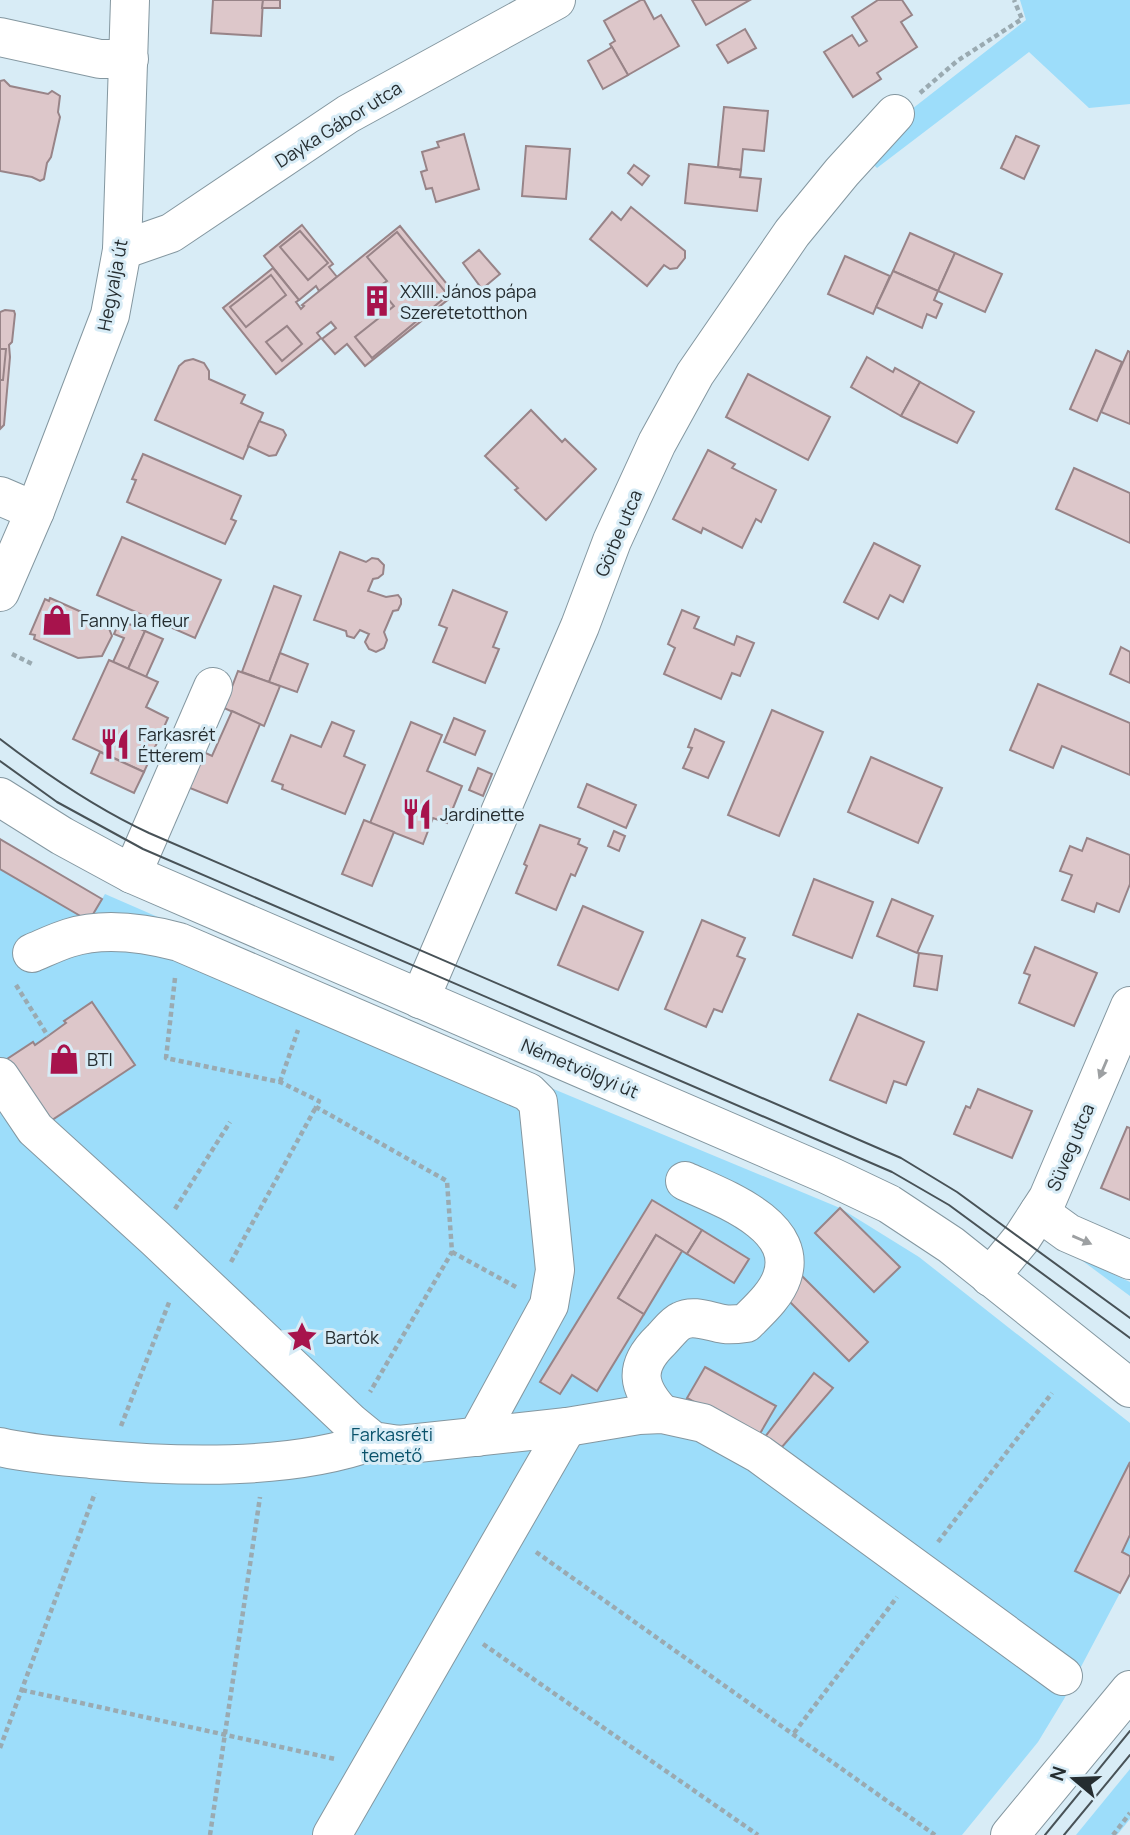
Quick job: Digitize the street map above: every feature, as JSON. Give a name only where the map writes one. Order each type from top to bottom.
[{"type":"street","name":"Hegyalja út","points":[[0,592],[35,511],[110,315],[122,250],[130,0]]},
{"type":"street","name":"Dayka Gábor utca","points":[[122,250],[171,233],[348,114],[556,0]]},
{"type":"street","points":[[0,37],[100,59],[129,60]]},
{"type":"street","name":"Görbe utca","points":[[420,999],[580,626],[612,541],[657,443],[695,374],[792,233],[895,114]]},
{"type":"street","points":[[0,496],[35,511]]},
{"type":"street","points":[[132,874],[213,687]]},
{"type":"street","name":"Németvölgyi út","points":[[0,797],[132,874],[888,1203],[951,1245],[1130,1388]]},
{"type":"street","points":[[32,953],[71,937],[104,932],[150,934],[180,942],[309,1000],[528,1092],[538,1102],[555,1270],[549,1305],[477,1437]]},
{"type":"street","name":"Süveg utca","points":[[990,1277],[1048,1198],[1130,1006]]},
{"type":"street","points":[[0,1077],[35,1129],[362,1432],[399,1446],[567,1427],[639,1415],[662,1414],[704,1423],[759,1454],[1063,1676]]},
{"type":"street","points":[[662,1414],[649,1400],[641,1381],[643,1363],[651,1349],[680,1321],[696,1318],[727,1324],[746,1323],[766,1304],[782,1277],[784,1258],[780,1244],[768,1225],[730,1201],[685,1181]]},
{"type":"street","points":[[1039,1212],[1068,1234],[1130,1260]]},
{"type":"street","points":[[332,1835],[567,1427]]},
{"type":"street","points":[[0,1447],[26,1453],[171,1465],[265,1462],[345,1451],[362,1432]]},
{"type":"street","points":[[1010,1835],[1130,1690]]},
{"type":"path","points":[[895,114],[957,61],[1022,19],[1014,0]]},
{"type":"path","points":[[12,654],[34,665]]},
{"type":"path","points":[[180,942],[166,1058],[280,1082],[319,1101],[214,1293]]},
{"type":"path","points":[[280,1082],[309,1000]]},
{"type":"path","points":[[316,1107],[447,1181],[452,1252],[362,1432]]},
{"type":"path","points":[[156,1239],[230,1122]]},
{"type":"path","points":[[452,1252],[549,1305]]},
{"type":"path","points":[[0,1748],[107,1461],[184,1265]]},
{"type":"path","points":[[210,1835],[265,1462]]},
{"type":"path","points":[[507,1531],[935,1835]]},
{"type":"path","points":[[454,1623],[758,1835]]},
{"type":"path","points":[[22,1690],[372,1767]]},
{"type":"path","points":[[1113,1835],[1130,1813]]},
{"type":"green space","points":[[1020,0],[1130,0],[1130,104],[1089,108],[1029,52],[877,168],[866,157],[903,116],[1026,20]]},
{"type":"green space","name":"Farkasréti temető","points":[[0,839],[102,899],[105,894],[551,1088],[840,1208],[919,1257],[1130,1423],[1130,1574],[1064,1699],[1038,1742],[962,1835],[0,1835]]},
{"type":"green space","points":[[1080,1259],[1130,1282],[1130,1296]]},
{"type":"green space","points":[[1130,1769],[1130,1819],[1117,1835],[1076,1835]]},
{"type":"building","points":[[213,0],[263,0],[261,36],[211,33]]},
{"type":"building","points":[[263,0],[280,0],[280,8],[262,8]]},
{"type":"building","points":[[644,0],[654,19],[661,15],[679,46],[628,75],[610,44],[615,41],[604,21]]},
{"type":"building","points":[[692,0],[750,0],[706,25]]},
{"type":"building","points":[[878,0],[902,0],[912,15],[901,22],[917,47],[877,73],[881,79],[853,97],[824,52],[852,35],[859,46],[867,41],[852,17]]},
{"type":"building","points":[[745,29],[756,48],[728,63],[717,45]]},
{"type":"building","points":[[612,47],[628,75],[603,89],[588,61]]},
{"type":"building","points":[[4,80],[10,86],[48,94],[52,91],[60,96],[60,117],[51,157],[44,179],[40,181],[0,171],[0,81]]},
{"type":"building","points":[[724,107],[768,111],[764,151],[743,149],[741,170],[718,167]]},
{"type":"building","points":[[464,134],[479,189],[436,202],[432,188],[426,189],[421,172],[427,170],[422,152],[439,147],[437,142]]},
{"type":"building","points":[[1016,136],[1039,146],[1024,179],[1001,168]]},
{"type":"building","points":[[526,146],[570,149],[566,199],[522,196]]},
{"type":"building","points":[[689,164],[741,170],[740,177],[761,179],[757,211],[685,203]]},
{"type":"building","points":[[634,165],[649,176],[642,185],[628,173]]},
{"type":"building","points":[[631,207],[685,251],[685,258],[677,268],[670,269],[664,265],[647,286],[590,239],[612,212],[621,220]]},
{"type":"building","points":[[302,225],[333,264],[329,267],[337,277],[319,291],[316,286],[299,300],[264,256]]},
{"type":"building","name":"XXIII. János pápa Szeretetotthon","points":[[400,226],[455,294],[365,366],[347,344],[335,354],[322,339],[336,328],[331,322],[317,333],[321,338],[276,374],[223,308],[273,268],[299,300],[296,302],[301,309],[304,306],[302,305]]},
{"type":"building","points":[[300,231],[328,263],[308,280],[280,247]]},
{"type":"building","points":[[397,232],[448,295],[372,358],[355,337],[394,306],[378,287],[387,281],[367,257]]},
{"type":"building","points":[[910,233],[955,253],[938,291],[893,271]]},
{"type":"building","points":[[479,250],[500,274],[482,289],[463,263]]},
{"type":"building","points":[[955,253],[1002,274],[985,312],[938,291]]},
{"type":"building","points":[[845,256],[890,276],[873,314],[828,294]]},
{"type":"building","points":[[893,271],[938,291],[934,300],[942,304],[936,318],[927,314],[922,328],[876,307]]},
{"type":"building","points":[[271,275],[286,295],[246,327],[230,307]]},
{"type":"building","points":[[14,311],[15,314],[12,342],[9,345],[4,425],[0,429],[0,312]]},
{"type":"building","points":[[287,326],[302,344],[282,361],[266,342]]},
{"type":"building","points":[[0,349],[6,349],[3,380],[0,380]]},
{"type":"building","points":[[1096,350],[1122,362],[1097,421],[1070,409]]},
{"type":"building","points":[[1128,351],[1130,352],[1130,424],[1101,412]]},
{"type":"building","points":[[867,357],[893,372],[895,368],[920,382],[901,416],[851,387]]},
{"type":"building","points":[[193,359],[204,363],[209,371],[209,379],[245,395],[241,403],[263,413],[243,459],[155,420],[179,366]]},
{"type":"building","points":[[748,374],[830,417],[808,460],[726,417]]},
{"type":"building","points":[[920,382],[974,412],[957,443],[901,416]]},
{"type":"building","points":[[531,410],[562,442],[565,439],[596,469],[546,520],[485,456]]},
{"type":"building","points":[[259,421],[283,430],[286,435],[276,455],[269,456],[248,446]]},
{"type":"building","points":[[708,450],[735,464],[732,468],[776,490],[761,522],[756,519],[742,548],[703,528],[701,533],[673,519]]},
{"type":"building","points":[[143,454],[241,496],[231,519],[236,521],[225,544],[127,502],[136,480],[132,479]]},
{"type":"building","points":[[1074,468],[1130,493],[1130,543],[1056,509]]},
{"type":"building","points":[[122,537],[221,580],[195,638],[97,595]]},
{"type":"building","points":[[874,543],[920,566],[903,602],[890,595],[878,619],[844,602]]},
{"type":"building","points":[[340,552],[366,562],[372,558],[378,559],[384,565],[383,574],[373,579],[368,591],[386,597],[398,595],[401,599],[398,610],[393,611],[384,632],[387,640],[384,648],[376,652],[369,649],[365,642],[369,634],[360,630],[354,638],[347,636],[346,631],[314,620]]},
{"type":"building","points":[[274,586],[301,596],[269,682],[242,672]]},
{"type":"building","points":[[453,590],[507,612],[493,647],[499,649],[485,683],[433,662],[447,628],[439,625]]},
{"type":"building","points":[[50,598],[108,626],[112,636],[102,656],[78,658],[34,639],[35,635],[30,634],[45,599],[49,601]]},
{"type":"building","points":[[682,610],[699,617],[694,628],[734,645],[737,636],[754,643],[740,676],[732,673],[721,699],[664,674],[675,648],[668,644]]},
{"type":"building","points":[[120,620],[145,631],[128,669],[113,662],[124,638],[114,634]]},
{"type":"building","points":[[145,631],[163,639],[146,677],[128,669]]},
{"type":"building","points":[[1121,647],[1130,652],[1130,683],[1110,674]]},
{"type":"building","points":[[280,653],[308,664],[297,692],[269,682]]},
{"type":"building","points":[[109,660],[158,682],[146,707],[168,718],[144,772],[73,739]]},
{"type":"building","points":[[238,671],[280,686],[264,726],[224,708]]},
{"type":"building","points":[[1038,684],[1130,723],[1130,775],[1062,746],[1053,768],[1010,750]]},
{"type":"building","points":[[772,710],[823,732],[779,836],[728,815]]},
{"type":"building","points":[[232,711],[260,724],[227,803],[180,784],[195,748],[212,756]]},
{"type":"building","points":[[454,718],[485,731],[475,755],[444,742]]},
{"type":"building","points":[[332,722],[354,731],[344,756],[365,765],[345,814],[282,789],[283,785],[272,781],[291,735],[321,747]]},
{"type":"building","points":[[411,722],[442,735],[427,771],[462,786],[447,823],[433,818],[423,844],[370,823]]},
{"type":"building","points":[[695,729],[724,742],[708,778],[683,768],[692,748],[688,747]]},
{"type":"building","points":[[100,752],[144,772],[134,793],[91,773]]},
{"type":"building","points":[[871,757],[942,788],[918,843],[848,812]]},
{"type":"building","points":[[478,768],[492,774],[483,796],[469,790]]},
{"type":"building","points":[[587,784],[636,805],[626,828],[578,807]]},
{"type":"building","points":[[364,820],[394,832],[372,886],[342,874]]},
{"type":"building","points":[[540,825],[580,839],[578,844],[587,848],[575,876],[571,874],[556,910],[516,893],[527,866],[524,864]]},
{"type":"building","points":[[614,831],[625,836],[619,851],[608,846]]},
{"type":"building","points":[[1087,838],[1130,855],[1130,884],[1119,912],[1097,903],[1094,912],[1062,900],[1072,875],[1060,871],[1070,846],[1082,851]]},
{"type":"building","points":[[0,839],[102,899],[89,921],[0,869]]},
{"type":"building","points":[[814,879],[873,902],[852,958],[793,935]]},
{"type":"building","points":[[892,899],[933,916],[917,953],[877,936]]},
{"type":"building","points":[[583,906],[643,932],[618,990],[558,965]]},
{"type":"building","points":[[702,920],[745,938],[737,956],[745,959],[722,1012],[714,1009],[706,1027],[665,1009]]},
{"type":"building","points":[[1035,947],[1097,973],[1074,1026],[1019,1003],[1030,975],[1024,973]]},
{"type":"building","points":[[919,953],[942,956],[937,990],[914,986]]},
{"type":"building","points":[[92,1002],[135,1065],[46,1124],[4,1061],[33,1042],[35,1045]]},
{"type":"building","points":[[858,1014],[924,1042],[906,1085],[894,1081],[886,1103],[830,1080]]},
{"type":"building","points":[[978,1089],[1032,1111],[1012,1158],[954,1134],[966,1106],[970,1108]]},
{"type":"building","points":[[1127,1127],[1130,1128],[1130,1200],[1101,1188]]},
{"type":"building","points":[[652,1200],[702,1230],[687,1254],[656,1235],[618,1298],[644,1314],[597,1391],[572,1375],[560,1394],[540,1382]]},
{"type":"building","points":[[840,1208],[900,1267],[874,1292],[815,1233]]},
{"type":"building","points":[[702,1230],[749,1259],[734,1283],[687,1254]]},
{"type":"building","points":[[656,1235],[682,1251],[644,1314],[618,1298]]},
{"type":"building","points":[[800,1274],[868,1342],[849,1361],[781,1293]]},
{"type":"building","points":[[705,1367],[776,1406],[758,1437],[687,1398]]},
{"type":"building","points":[[814,1373],[833,1388],[782,1447],[765,1437]]},
{"type":"building","points":[[1130,1462],[1130,1535],[1122,1552],[1130,1556],[1130,1574],[1120,1593],[1075,1571]]},
{"type":"tram line","points":[[0,739],[72,790],[149,833],[901,1158],[957,1192],[1130,1318]]},
{"type":"tram line","points":[[0,761],[57,802],[143,849],[892,1172],[949,1205],[1130,1338]]},
{"type":"tram line","points":[[1045,1835],[1130,1731]]},
{"type":"tram line","points":[[1064,1835],[1130,1755]]},
{"type":"place","name":"XXIII. János pápa Szeretetotthon","points":[[377,301]]},
{"type":"place","name":"Fanny la fleur","points":[[57,620]]},
{"type":"place","name":"Farkasrét Étterem","points":[[115,744]]},
{"type":"place","name":"Jardinette","points":[[417,814]]},
{"type":"place","name":"BTI","points":[[64,1059]]},
{"type":"place","name":"Bartók","points":[[302,1337]]}]
